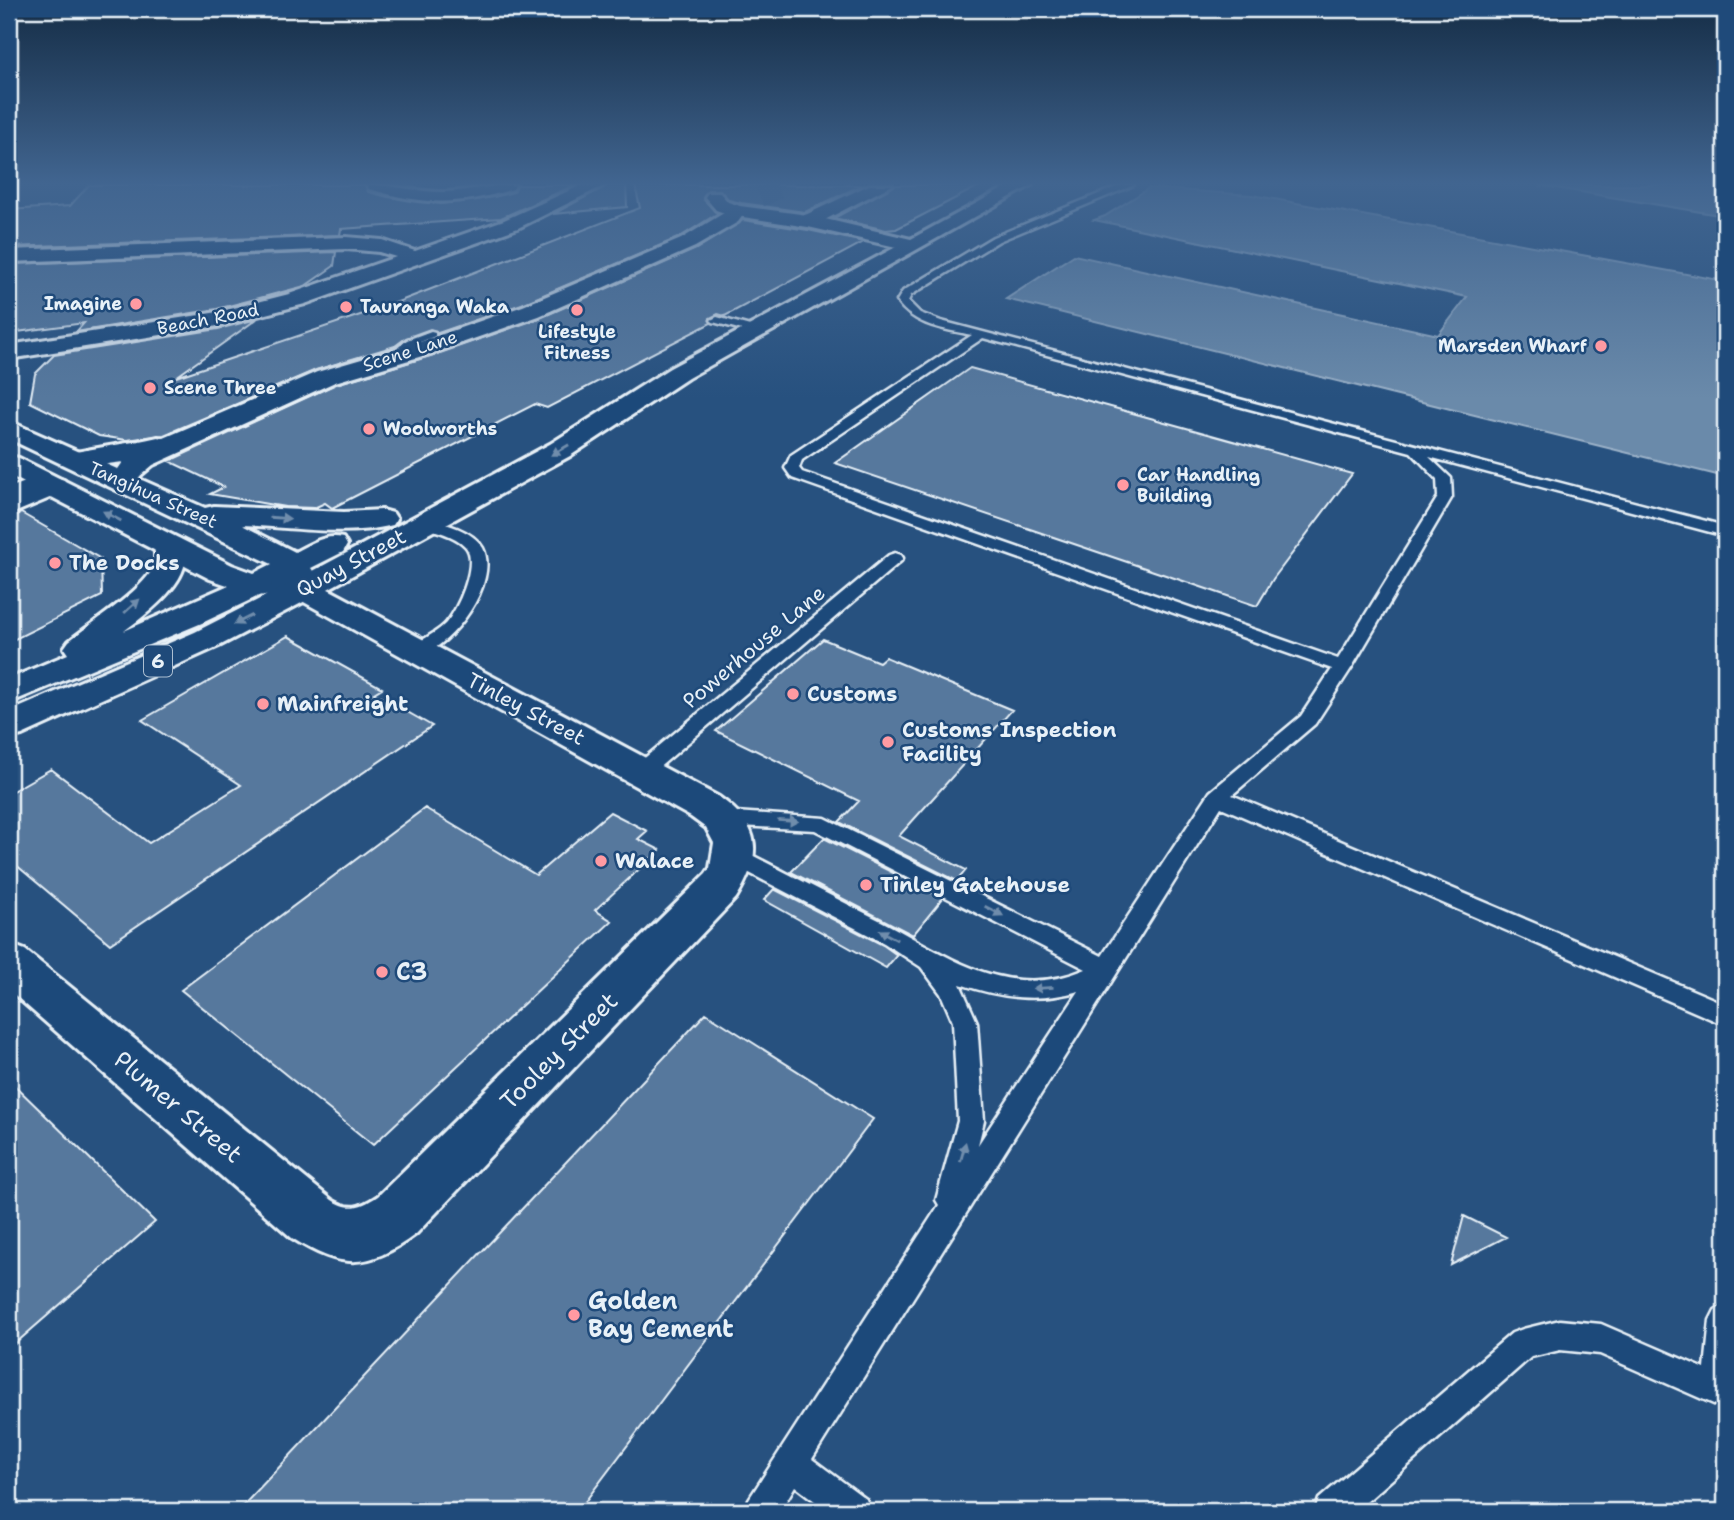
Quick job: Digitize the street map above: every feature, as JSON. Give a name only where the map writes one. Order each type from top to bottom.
[{"type":"main road","points":[[411,256],[417,258]]},
{"type":"main road","name":"Beach Road","points":[[9,352],[218,319],[297,299],[423,256]]},
{"type":"main road","name":"Scene Lane","points":[[123,482],[128,472],[143,459],[326,377],[531,311],[653,256]]},
{"type":"main road","name":"Quay Street","points":[[299,577],[426,523],[560,450],[679,373],[893,256]]},
{"type":"main road","name":"Quay Street","points":[[9,726],[206,639],[382,519],[601,405],[679,373]]},
{"type":"main road","name":"Tangihua Street","points":[[9,429],[271,550],[299,577]]},
{"type":"main road","name":"Scene Lane","points":[[77,460],[123,454],[194,434]]},
{"type":"main road","name":"Tangihua Street","points":[[9,464],[221,572],[256,585]]},
{"type":"main road","points":[[9,506],[48,483]]},
{"type":"main road","points":[[198,514],[344,521],[382,519]]},
{"type":"main road","points":[[25,686],[118,618],[160,579],[169,568],[169,546]]},
{"type":"main road","points":[[256,585],[299,577]]},
{"type":"main road","name":"Tinley Street","points":[[299,577],[418,651],[642,771],[730,839]]},
{"type":"main road","name":"6","points":[[25,686],[256,585]]},
{"type":"main road","name":"Tooley Street","points":[[355,1237],[368,1235],[397,1216],[721,886],[732,870],[730,839]]},
{"type":"main road","name":"Plumer Street","points":[[9,962],[312,1219],[340,1235],[355,1237]]},
{"type":"lane","points":[[968,256],[907,293],[902,301],[907,311],[981,334],[1725,531]]},
{"type":"lane","points":[[717,320],[757,331]]},
{"type":"lane","points":[[394,356],[411,342],[431,334]]},
{"type":"lane","points":[[981,334],[796,457],[792,468],[797,475],[1343,667]]},
{"type":"lane","points":[[761,1511],[1217,797],[1308,720],[1343,667],[1445,497],[1444,478],[1410,448]]},
{"type":"lane","points":[[9,493],[48,483]]},
{"type":"lane","points":[[418,651],[449,630],[459,619],[477,571],[478,555],[475,547],[467,540],[426,523]]},
{"type":"lane","name":"Powerhouse Lane","points":[[642,771],[895,558]]},
{"type":"lane","points":[[1217,797],[1725,1015]]},
{"type":"lane","points":[[730,839],[818,823],[1108,969]]},
{"type":"lane","points":[[730,839],[929,960],[964,978],[1042,990],[1081,983],[1108,969]]},
{"type":"lane","points":[[929,960],[951,989],[965,1022],[971,1121],[946,1218]]},
{"type":"lane","points":[[1331,1511],[1523,1344],[1560,1335],[1601,1339],[1721,1392],[1725,1320]]},
{"type":"lane","points":[[793,1464],[854,1511]]},
{"type":"water","points":[[1073,256],[1438,335],[1467,297],[1268,256],[1587,256],[1725,281],[1725,477],[1006,299]]},
{"type":"building","points":[[229,256],[335,256],[334,266],[305,286],[217,309],[76,332],[84,323],[9,333],[9,264]]},
{"type":"building","points":[[516,256],[635,256],[522,304],[438,333],[430,329],[406,338],[395,346],[316,370],[164,435],[127,440],[99,436],[30,402],[35,374],[54,355],[218,329],[257,319],[176,377],[390,305]]},
{"type":"building","points":[[680,256],[838,256],[725,316],[718,314],[710,318],[711,323],[547,408],[535,404],[332,508],[325,503],[314,508],[285,507],[210,494],[224,487],[169,461],[336,384],[437,354],[540,318]]},
{"type":"building","name":"Car Handling Building","points":[[970,368],[1352,474],[1273,579],[1257,606],[835,463]]},
{"type":"building","name":"The Docks","points":[[21,513],[101,559],[102,596],[9,642],[9,518]]},
{"type":"building","points":[[288,636],[382,688],[374,693],[432,726],[110,944],[9,859],[9,793],[51,769],[149,843],[241,785],[142,720]]},
{"type":"building","name":"Customs Inspection Facility","points":[[823,639],[879,662],[885,657],[1012,710],[899,836],[966,870],[957,881],[839,822],[859,801],[716,731]]},
{"type":"building","name":"C3","points":[[425,808],[536,875],[610,812],[647,831],[638,839],[660,850],[595,910],[612,921],[373,1145],[181,990]]},
{"type":"building","points":[[824,838],[943,898],[913,935],[791,872]]},
{"type":"building","points":[[774,889],[883,945],[897,955],[886,968],[764,900]]},
{"type":"building","name":"Golden Bay Cement","points":[[706,1013],[873,1119],[578,1511],[238,1511]]},
{"type":"building","points":[[9,1080],[155,1222],[9,1349]]},
{"type":"building","points":[[1464,1216],[1506,1237],[1451,1265]]},
{"type":"place","name":"Imagine","points":[[136,304]]},
{"type":"place","name":"Tauranga Waka","points":[[346,307]]},
{"type":"place","name":"Lifestyle Fitness","points":[[577,310]]},
{"type":"place","name":"Marsden Wharf","points":[[1601,346]]},
{"type":"place","name":"Scene Three","points":[[150,388]]},
{"type":"place","name":"Woolworths","points":[[369,429]]},
{"type":"place","name":"Car Handling Building","points":[[1123,485]]},
{"type":"place","name":"The Docks","points":[[55,563]]},
{"type":"place","name":"Customs","points":[[793,694]]},
{"type":"place","name":"Mainfreight","points":[[263,704]]},
{"type":"place","name":"Customs Inspection Facility","points":[[888,742]]},
{"type":"place","name":"Walace","points":[[601,861]]},
{"type":"place","name":"Tinley Gatehouse","points":[[866,885]]},
{"type":"place","name":"C3","points":[[382,972]]},
{"type":"place","name":"Golden Bay Cement","points":[[574,1315]]}]
